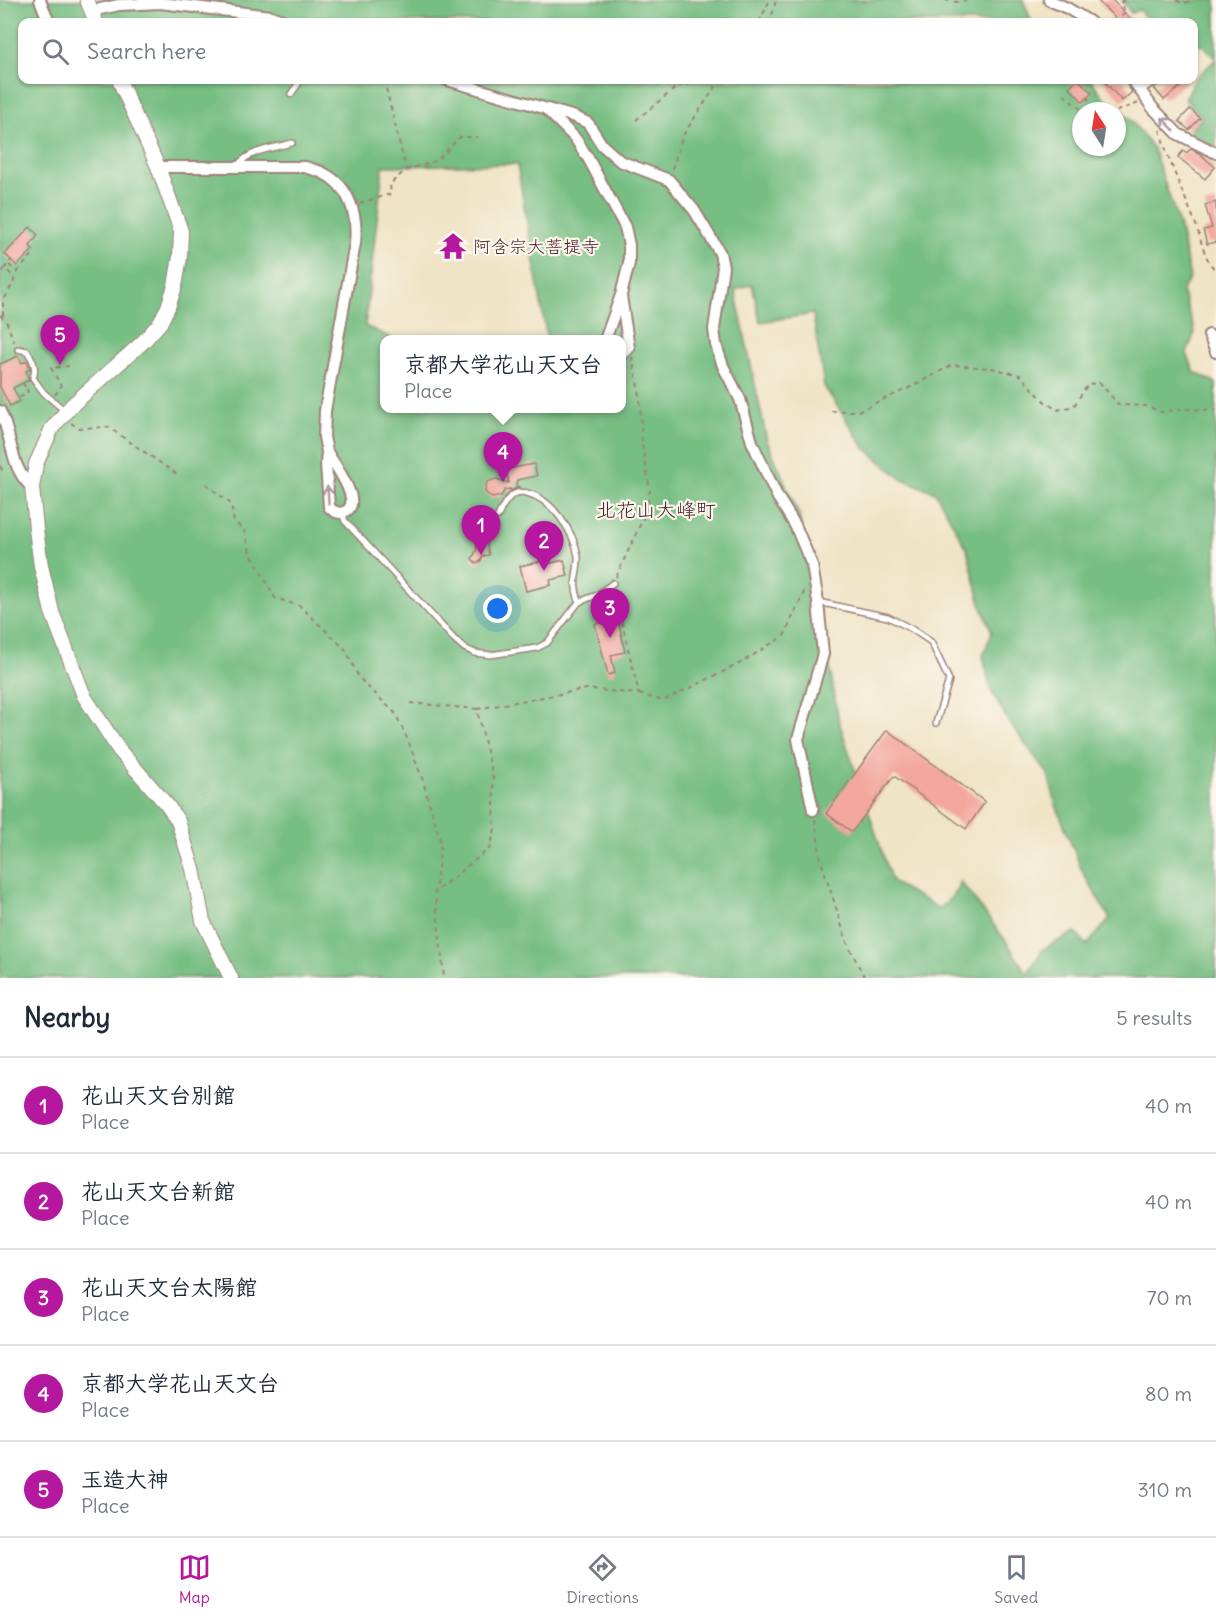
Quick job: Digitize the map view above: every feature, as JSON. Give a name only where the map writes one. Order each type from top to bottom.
[{"type":"street","points":[[40,0],[47,18]]},
{"type":"street","points":[[1049,0],[1083,18]]},
{"type":"street","points":[[91,11],[119,5],[160,3],[277,18]]},
{"type":"street","points":[[121,84],[158,167],[180,231],[180,257],[175,286],[160,323],[143,342],[65,412],[52,428],[43,447],[36,464],[32,487],[41,566],[52,612],[84,696],[119,750],[178,821],[193,869],[203,921],[231,978]]},
{"type":"street","points":[[460,84],[575,117],[588,123],[603,145],[620,161],[669,180],[694,210],[720,253],[723,267],[714,329],[716,345],[723,366],[740,399],[752,442],[777,496],[795,525],[813,573],[818,602],[823,654],[798,739],[813,810]]},
{"type":"street","points":[[1136,84],[1157,112],[1178,134],[1216,153]]},
{"type":"street","points":[[547,110],[584,151],[625,227],[629,245],[629,263],[621,295],[606,335]]},
{"type":"street","points":[[158,167],[304,167],[323,172],[347,195],[357,230],[327,397],[324,437],[327,452],[329,507],[334,512],[342,513],[351,507],[353,500],[327,452]]},
{"type":"street","points":[[621,295],[628,335],[626,354]]},
{"type":"street","points":[[607,335],[611,330],[618,330],[628,335]]},
{"type":"street","points":[[1209,334],[1216,352]]},
{"type":"street","points":[[0,411],[24,481],[32,487]]},
{"type":"lane","points":[[291,94],[298,84]]},
{"type":"lane","points":[[1143,94],[1152,84]]},
{"type":"lane","points":[[236,167],[242,158],[292,142]]},
{"type":"lane","points":[[17,348],[27,351],[35,369],[33,378],[65,412]]},
{"type":"lane","points":[[498,516],[504,502],[513,494],[524,492],[534,495],[547,504],[566,526],[573,541],[578,557],[576,588],[579,602]]},
{"type":"lane","points":[[342,513],[345,521],[365,544],[453,638],[464,648],[475,653],[490,655],[537,648],[547,643],[579,602],[597,595],[613,584]]},
{"type":"lane","points":[[818,602],[888,617],[931,642],[949,680],[936,723]]},
{"type":"path","points":[[761,18],[770,0]]},
{"type":"path","points":[[772,18],[776,0]]},
{"type":"path","points":[[945,0],[956,2],[968,0]]},
{"type":"path","points":[[1118,18],[1126,12],[1120,3],[1124,0]]},
{"type":"path","points":[[1177,0],[1181,3],[1191,0]]},
{"type":"path","points":[[385,84],[406,170]]},
{"type":"path","points":[[636,120],[678,86],[692,84]]},
{"type":"path","points":[[669,180],[683,135],[717,84]]},
{"type":"path","points":[[1064,94],[1072,102]]},
{"type":"path","points":[[1126,108],[1136,105],[1143,94]]},
{"type":"path","points":[[1087,98],[1089,102]]},
{"type":"path","points":[[1157,112],[1158,125],[1166,151],[1194,220],[1207,262],[1216,271]]},
{"type":"path","points":[[351,205],[391,194],[390,184],[406,170],[436,161],[460,137],[477,137]]},
{"type":"path","points":[[17,348],[2,317],[3,302],[16,275],[35,252]]},
{"type":"path","points":[[2,270],[9,265],[11,260]]},
{"type":"path","points":[[9,265],[16,275]]},
{"type":"path","points":[[2,270],[16,275]]},
{"type":"path","points":[[626,354],[640,397],[640,427],[650,499],[613,584],[639,694]]},
{"type":"path","points":[[831,411],[858,411],[952,365],[991,368],[1020,375],[1044,401],[1057,410],[1074,406],[1088,384],[1100,383],[1119,405],[1147,406],[1161,412],[1216,410]]},
{"type":"path","points":[[56,394],[61,386],[51,368],[70,366]]},
{"type":"path","points":[[23,383],[27,390]]},
{"type":"path","points":[[20,397],[34,386]]},
{"type":"path","points":[[85,427],[95,429],[108,427],[178,475]]},
{"type":"path","points":[[0,465],[2,470],[0,472]]},
{"type":"path","points":[[206,484],[231,504],[234,522],[244,530],[250,552],[275,598],[300,606],[346,650],[359,678],[395,713],[422,778],[441,843],[435,892],[444,978]]},
{"type":"path","points":[[410,703],[477,710],[587,689],[639,694],[663,701],[737,665],[784,636],[813,573]]},
{"type":"path","points":[[435,892],[490,848],[495,829],[493,777],[477,710]]},
{"type":"path","points":[[813,810],[820,861],[848,945],[865,978]]},
{"type":"green space","points":[[0,0],[1023,0],[1030,18],[18,18],[18,84],[1094,84],[1109,102],[1072,102],[1072,156],[1126,156],[1126,116],[1153,148],[1180,228],[1190,278],[1182,291],[1195,332],[1187,353],[1194,372],[1216,383],[1216,978],[0,978]],"holes":[[[517,164],[546,335],[626,335],[626,413],[380,413],[380,335],[385,335],[365,326],[383,166]],[[752,284],[760,322],[813,314],[824,386],[864,447],[902,479],[935,492],[967,549],[981,605],[992,632],[983,656],[991,691],[1009,722],[1048,774],[1056,805],[1082,871],[1110,919],[1087,945],[1075,932],[1043,949],[1027,974],[1006,941],[960,881],[958,890],[940,909],[895,884],[891,879],[839,722],[799,515],[767,441],[735,290]]]},
{"type":"green space","points":[[1122,0],[1216,0],[1216,58],[1201,44],[1198,45],[1198,18],[1146,18],[1139,10],[1131,13]]},
{"type":"green space","points":[[1216,59],[1216,149],[1188,134],[1202,117],[1185,99],[1193,84],[1198,84],[1198,76]]},
{"type":"building","points":[[1097,0],[1112,0],[1130,18],[1115,18]]},
{"type":"building","points":[[1072,84],[1083,84],[1092,93],[1083,102],[1069,87]]},
{"type":"building","points":[[1107,84],[1127,84],[1132,92],[1122,101]]},
{"type":"building","points":[[1159,84],[1184,84],[1164,100],[1154,88]]},
{"type":"building","points":[[1190,109],[1200,118],[1189,130],[1179,121]]},
{"type":"building","points":[[1191,149],[1215,167],[1205,179],[1178,157],[1183,151],[1186,153]]},
{"type":"building","points":[[1216,202],[1216,242],[1207,244],[1203,230],[1212,228],[1205,205]]},
{"type":"building","points":[[30,227],[38,235],[30,246],[33,250],[17,266],[5,254]]},
{"type":"building","points":[[18,356],[22,363],[27,361],[28,363],[30,369],[26,371],[29,380],[13,388],[20,401],[10,406],[0,387],[0,364]]},
{"type":"building","points":[[504,461],[513,468],[534,464],[537,476],[517,480],[516,486],[519,487],[510,491],[510,489],[505,490],[501,496],[492,498],[485,492],[487,482],[496,479],[509,483]]},
{"type":"building","points":[[485,536],[489,555],[483,556],[480,562],[476,563],[472,559],[477,549],[475,538]]},
{"type":"building","points":[[547,560],[547,564],[564,560],[568,576],[550,580],[551,585],[526,591],[520,566]]},
{"type":"building","points":[[618,619],[625,652],[611,655],[615,673],[608,675],[595,624]]},
{"type":"building","points":[[887,730],[985,802],[966,829],[894,776],[852,832],[826,813]]},
{"type":"waterway","points":[[0,264],[1,260]]},
{"type":"place","name":"阿含宗大菩提寺","points":[[453,246]]},
{"type":"place","name":"玉造大神","points":[[60,365]]},
{"type":"place","name":"京都大学花山天文台","points":[[503,482]]},
{"type":"place","name":"花山天文台別館","points":[[481,555]]},
{"type":"place","name":"花山天文台新館","points":[[544,571]]},
{"type":"place","name":"花山天文台太陽館","points":[[610,638]]},
{"type":"district","name":"北花山大峰町","points":[[656,509]]}]
